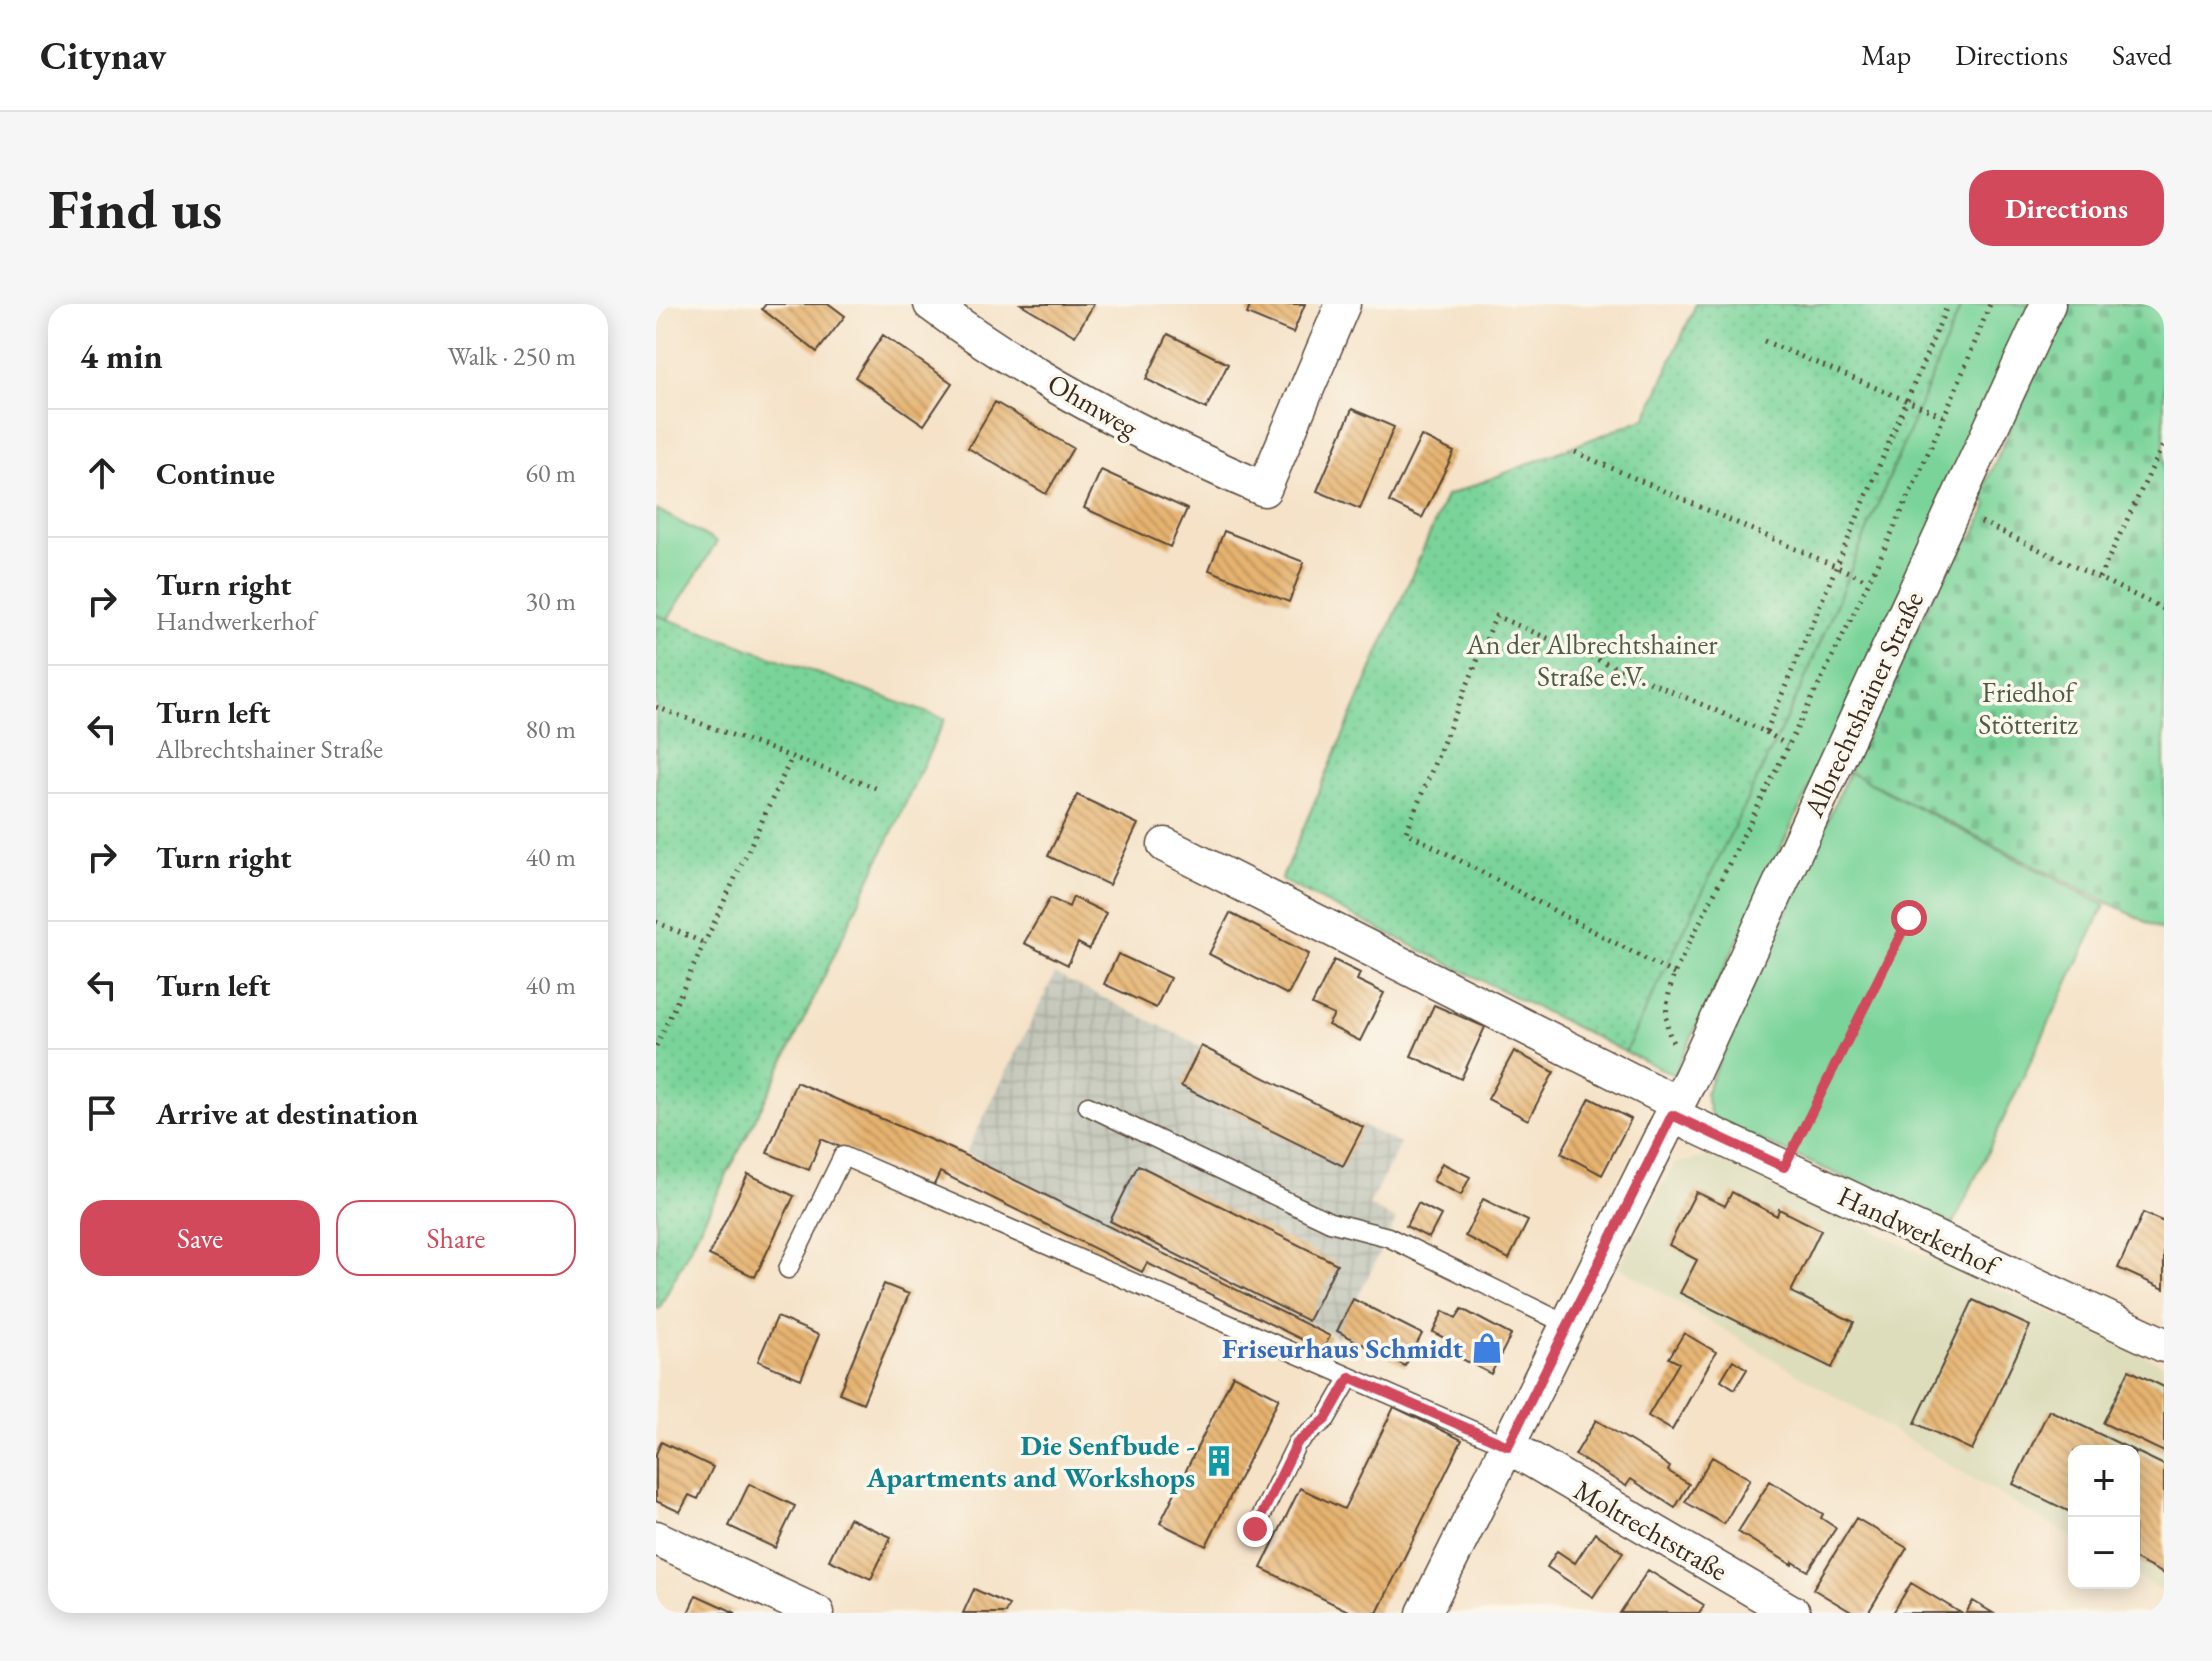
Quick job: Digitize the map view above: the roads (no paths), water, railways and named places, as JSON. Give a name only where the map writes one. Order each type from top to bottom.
[{"type":"street","name":"Ohmweg","points":[[931,304],[963,328],[1167,447],[1264,489],[1343,304]]},
{"type":"street","name":"Albrechtshainer Straße","points":[[1424,1613],[1681,1098],[2048,304]]},
{"type":"street","points":[[1165,845],[1681,1098]]},
{"type":"street","name":"Handwerkerhof","points":[[1681,1098],[1784,1167],[2164,1345]]},
{"type":"street","name":"Moltrechtstraße","points":[[1508,1446],[1793,1613]]},
{"type":"street","points":[[656,1538],[817,1613]]},
{"type":"lane","points":[[1088,1106],[1330,1222],[1388,1237],[1568,1325]]},
{"type":"lane","points":[[788,1269],[843,1156],[1508,1446]]},
{"type":"lane","points":[[1255,1529],[1297,1443],[1326,1419],[1350,1377]]},
{"type":"place","name":"Friseurhaus Schmidt","points":[[1487,1348]]},
{"type":"place","name":"Die Senfbude - Apartments and Workshops","points":[[1219,1461]]},
{"type":"park label","name":"An der Albrechtshainer Straße e.V.","points":[[1592,660]]},
{"type":"park label","name":"Friedhof Stötteritz","points":[[2028,708]]}]
